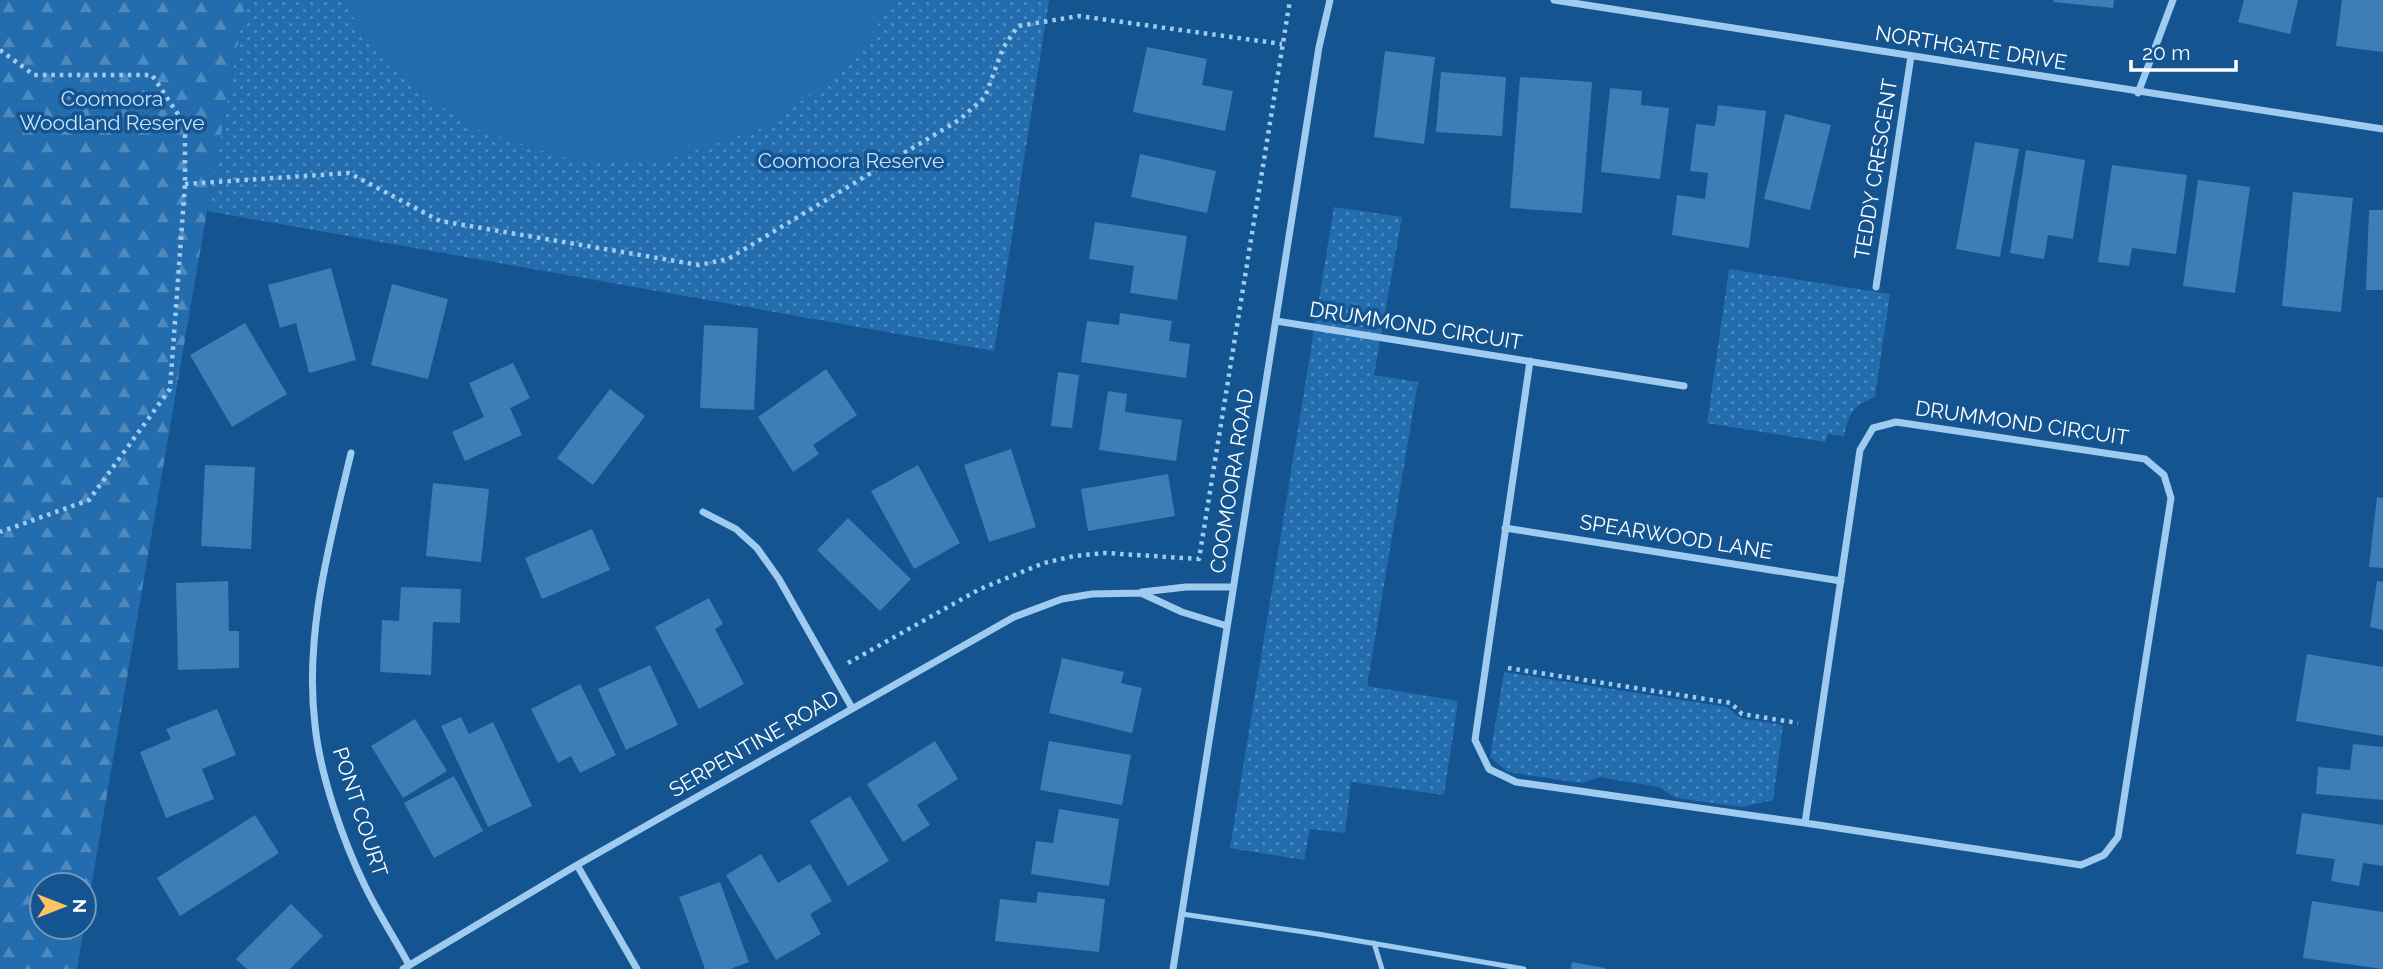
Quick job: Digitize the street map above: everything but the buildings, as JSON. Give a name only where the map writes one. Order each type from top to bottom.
[{"type":"street","name":"COOMOORA ROAD","points":[[1173,969],[1319,47],[1330,0]]},
{"type":"street","name":"NORTHGATE DRIVE","points":[[1555,0],[2138,93],[2383,129]]},
{"type":"street","points":[[2138,93],[2174,0]]},
{"type":"street","name":"TEDDY CRESCENT","points":[[1876,287],[1911,57]]},
{"type":"street","name":"DRUMMOND CIRCUIT","points":[[1276,321],[1530,362],[1475,740],[1489,769],[1516,782],[2081,865],[2104,855],[2118,837],[2171,498],[2164,475],[2145,458],[1896,422],[1873,428],[1860,450],[1805,823]]},
{"type":"street","points":[[1530,362],[1684,386]]},
{"type":"street","name":"PONT COURT","points":[[351,453],[321,582],[313,674],[315,725],[325,776],[345,837],[365,886],[406,967]]},
{"type":"street","points":[[703,512],[736,529],[757,548],[779,579],[852,708]]},
{"type":"street","name":"SPEARWOOD LANE","points":[[1505,528],[1841,580]]},
{"type":"street","name":"SERPENTINE ROAD","points":[[406,967],[577,865],[1014,617],[1062,599],[1092,594],[1139,593],[1186,587],[1233,587]]},
{"type":"street","name":"SERPENTINE ROAD","points":[[1139,593],[1182,612],[1227,626]]},
{"type":"street","points":[[577,865],[637,969]]},
{"type":"lane","points":[[1182,914],[1524,969]]},
{"type":"lane","points":[[1374,943],[1382,969]]},
{"type":"path","points":[[832,672],[980,589],[1044,563],[1074,556],[1106,553],[1199,559],[1290,0]]},
{"type":"path","points":[[184,184],[349,173],[440,220],[699,265],[728,259],[959,120],[985,97],[1003,48],[1018,26],[1079,16],[1282,44]]},
{"type":"path","points":[[0,50],[34,75],[152,75],[185,125],[184,184],[170,389],[89,500],[0,532]]},
{"type":"path","points":[[1486,665],[1731,702],[1742,714],[1819,726]]},
{"type":"green space","name":"Coomoora Woodland Reserve","points":[[0,0],[246,0],[94,871],[28,871],[28,941],[82,941],[77,969],[0,969]]},
{"type":"green space","name":"Coomoora Reserve","points":[[246,0],[1049,0],[994,351],[207,211]]},
{"type":"green space","points":[[341,0],[895,0],[850,64],[768,126],[670,159],[568,159],[469,127],[387,65]]},
{"type":"green space","points":[[1334,207],[1402,217],[1374,375],[1418,382],[1367,686],[1458,701],[1444,795],[1351,782],[1345,833],[1310,829],[1304,860],[1230,848]]},
{"type":"green space","points":[[1729,269],[1890,294],[1875,397],[1856,407],[1844,436],[1828,434],[1825,442],[1707,423]]},
{"type":"green space","points":[[1504,672],[1727,707],[1740,718],[1783,725],[1773,800],[1742,807],[1676,798],[1659,787],[1600,777],[1582,783],[1508,772],[1490,757]]}]
